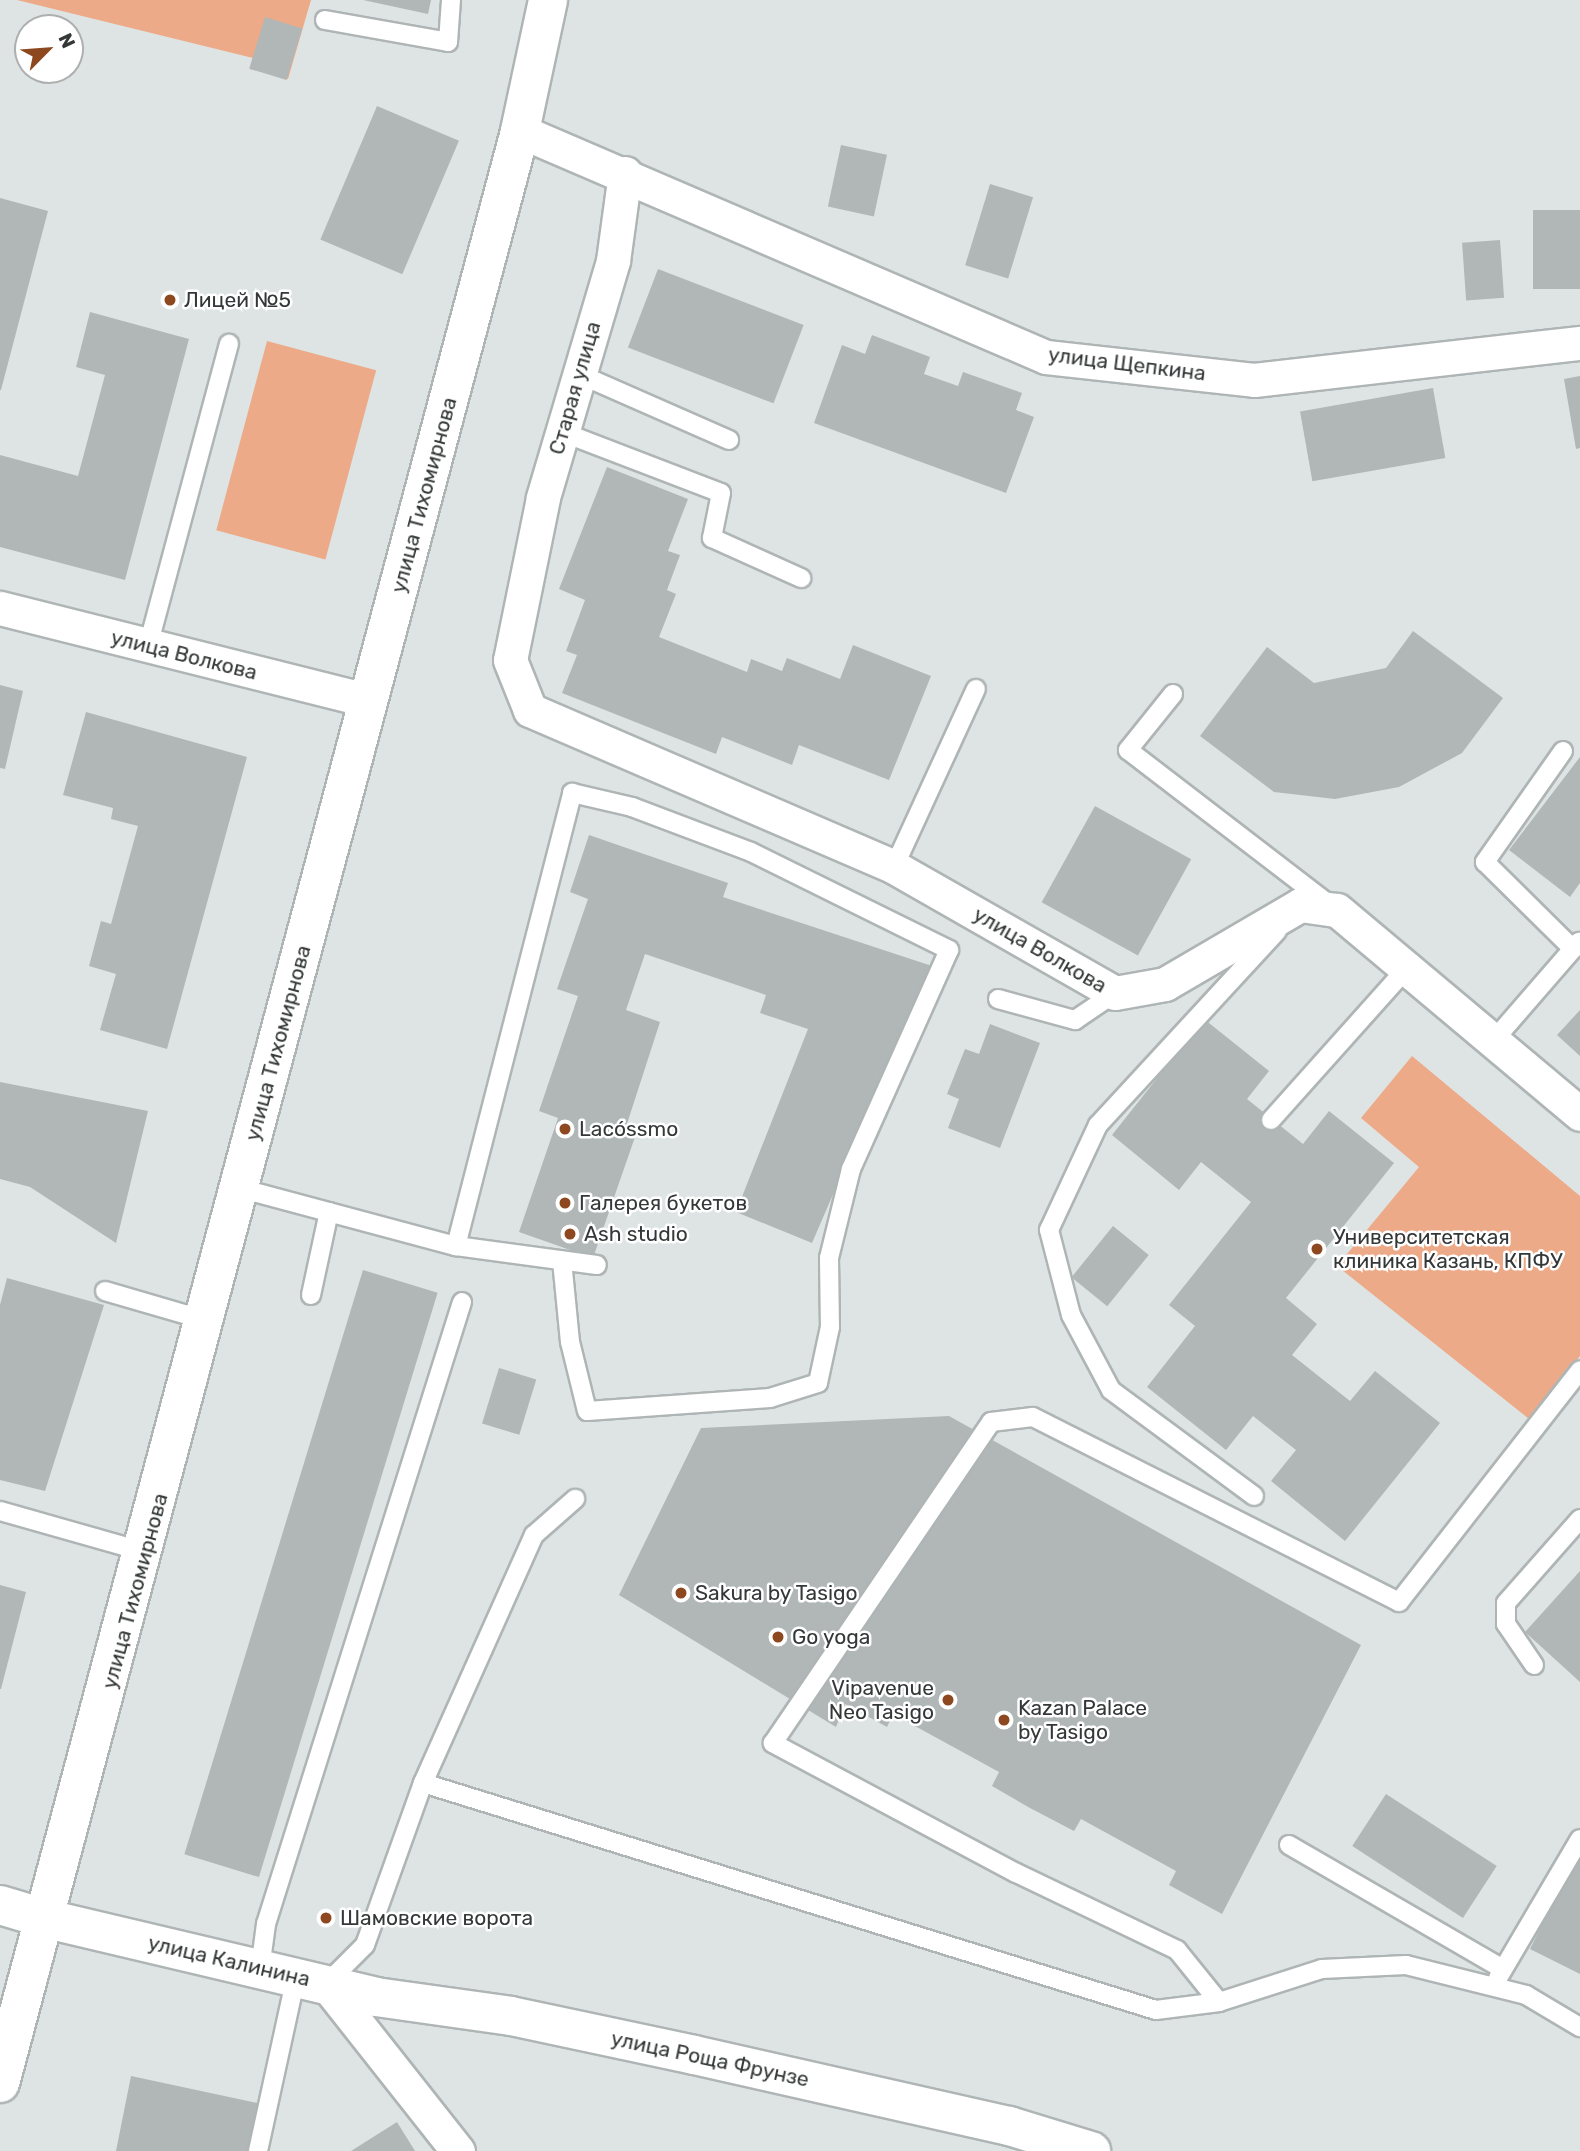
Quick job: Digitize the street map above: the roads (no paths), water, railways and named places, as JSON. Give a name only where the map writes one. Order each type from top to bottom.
[{"type":"main road","name":"улица Тихомирнова","points":[[0,2083],[47,1919],[145,1552],[520,131],[548,0]]},
{"type":"main road","name":"улица Калинина","points":[[0,1905],[47,1919],[294,1976]]},
{"type":"main road","name":"улица Роща Фрунзе","points":[[294,1976],[694,2055],[1009,2126],[1091,2151]]},
{"type":"street","points":[[520,131],[625,173]]},
{"type":"street","name":"улица Щепкина","points":[[625,173],[1046,357],[1254,380],[1580,343]]},
{"type":"street","name":"Старая улица","points":[[530,709],[510,660],[562,432],[613,261],[625,173]]},
{"type":"street","name":"улица Волкова","points":[[0,608],[369,701]]},
{"type":"street","name":"улица Волкова","points":[[530,709],[894,867],[1115,993],[1165,984],[1300,905]]},
{"type":"street","points":[[1300,905],[1337,910],[1580,1114]]},
{"type":"street","name":"улица Калинина","points":[[294,1976],[458,2151]]},
{"type":"lane","points":[[325,20],[449,42],[451,0]]},
{"type":"lane","points":[[149,646],[229,344]]},
{"type":"lane","points":[[579,374],[729,440]]},
{"type":"lane","points":[[562,432],[721,494],[712,538],[801,579]]},
{"type":"lane","points":[[894,867],[976,689]]},
{"type":"lane","points":[[1173,694],[1128,750],[1337,910]]},
{"type":"lane","points":[[1494,1040],[1576,945],[1485,862],[1563,751]]},
{"type":"lane","points":[[456,1246],[572,793],[632,807],[751,852],[949,950],[851,1169],[829,1258],[830,1327],[818,1382],[769,1398],[587,1411],[570,1342],[562,1260]]},
{"type":"lane","points":[[1254,1496],[1111,1390],[1071,1315],[1049,1230],[1098,1125],[1300,905]]},
{"type":"lane","points":[[1271,1120],[1407,968]]},
{"type":"lane","points":[[998,999],[1075,1020],[1115,993]]},
{"type":"lane","points":[[239,1188],[456,1246],[597,1265]]},
{"type":"lane","points":[[311,1296],[329,1212]]},
{"type":"lane","points":[[105,1291],[205,1320]]},
{"type":"lane","points":[[258,2151],[294,1976],[266,1924],[462,1302]]},
{"type":"lane","points":[[1219,2002],[1177,1950],[1016,1873],[773,1743],[991,1422],[1033,1417],[1399,1602],[1580,1370]]},
{"type":"lane","points":[[294,1976],[365,1945],[423,1783],[534,1535],[575,1499]]},
{"type":"lane","points":[[0,1511],[145,1552]]},
{"type":"lane","points":[[1534,1665],[1506,1624],[1506,1603],[1580,1519]]},
{"type":"lane","points":[[423,1783],[1156,2010],[1219,2002],[1322,1969],[1406,1965],[1526,1995],[1580,2027]]},
{"type":"lane","points":[[1492,1986],[1580,1839]]},
{"type":"lane","points":[[1289,1845],[1503,1969]]},
{"type":"place","name":"Лицей №5","points":[[170,300]]},
{"type":"place","name":"Lacóssmo","points":[[565,1129]]},
{"type":"place","name":"Галерея букетов","points":[[565,1203]]},
{"type":"place","name":"Ash studio","points":[[570,1234]]},
{"type":"place","name":"Университетская клиника Казань, КПФУ","points":[[1317,1249]]},
{"type":"place","name":"Sakura by Tasigo","points":[[681,1593]]},
{"type":"place","name":"Go yoga","points":[[778,1637]]},
{"type":"place","name":"Vipavenue Neo Tasigo","points":[[948,1700]]},
{"type":"place","name":"Kazan Palace by Tasigo","points":[[1004,1720]]},
{"type":"place","name":"Шамовские ворота","points":[[326,1918]]}]
